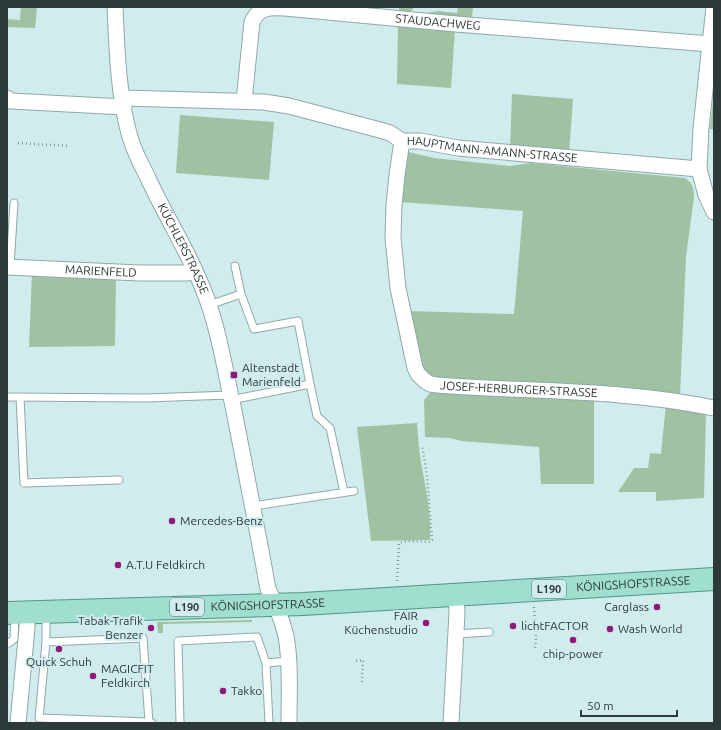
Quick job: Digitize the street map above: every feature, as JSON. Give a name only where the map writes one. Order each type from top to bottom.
[{"type":"main road","name":"KÖNIGSHOFSTRASSE","points":[[24,613],[276,604],[714,580]]},
{"type":"street","name":"KÜCHLERSTRASSE","points":[[115,7],[119,71],[123,103],[130,138],[154,191],[195,271],[209,305],[216,329],[268,589],[276,604],[286,635],[291,669],[289,723]]},
{"type":"street","points":[[714,7],[710,44],[711,75],[701,128],[699,169],[706,195],[714,212]]},
{"type":"street","name":"STAUDACHWEG","points":[[244,101],[252,22],[259,11],[266,9],[280,8],[456,24],[710,44]]},
{"type":"street","points":[[7,98],[11,101],[123,103]]},
{"type":"street","name":"HAUPTMANN-AMANN-STRASSE","points":[[123,103],[264,102],[289,106],[390,133],[402,141],[420,141],[458,148],[699,169]]},
{"type":"street","name":"JOSEF-HERBURGER-STRASSE","points":[[402,141],[394,205],[396,273],[413,362],[418,374],[424,380],[430,384],[437,385],[594,394],[666,400],[714,408]]},
{"type":"street","name":"MARIENFELD","points":[[9,267],[140,273],[187,273],[195,271]]},
{"type":"street","points":[[451,723],[456,634],[456,594]]},
{"type":"street","points":[[18,723],[27,628],[24,613]]},
{"type":"lane","points":[[9,267],[14,203]]},
{"type":"lane","points":[[234,266],[241,294],[254,329],[298,321],[317,416],[330,428],[344,492]]},
{"type":"lane","points":[[209,305],[241,294]]},
{"type":"lane","points":[[7,397],[231,398],[310,384]]},
{"type":"lane","points":[[20,397],[24,484],[119,480]]},
{"type":"lane","points":[[252,506],[354,490]]},
{"type":"lane","points":[[24,613],[46,642],[38,718],[150,722],[142,638],[46,642]]},
{"type":"lane","points":[[9,643],[14,639],[24,613]]},
{"type":"lane","points":[[456,634],[489,632]]},
{"type":"lane","points":[[180,723],[178,641],[257,637],[266,662],[269,723]]},
{"type":"lane","points":[[266,662],[291,669]]},
{"type":"path","points":[[18,143],[70,146]]},
{"type":"path","points":[[397,586],[399,543],[408,541],[430,542],[432,540],[427,476],[422,445]]},
{"type":"path","points":[[534,601],[535,648]]},
{"type":"path","points":[[356,661],[363,660],[362,682]]},
{"type":"green space","points":[[21,7],[37,7],[35,28],[7,27],[7,19],[20,20]]},
{"type":"green space","points":[[399,7],[415,7],[409,13],[399,13]]},
{"type":"green space","points":[[458,7],[473,7],[472,19],[433,16],[427,13],[438,11],[457,13]]},
{"type":"green space","points":[[398,24],[455,29],[451,88],[397,84]]},
{"type":"green space","points":[[714,92],[714,129],[710,129]]},
{"type":"green space","points":[[512,94],[573,99],[569,153],[510,149]]},
{"type":"green space","points":[[180,115],[274,122],[269,180],[176,173]]},
{"type":"green space","points":[[408,152],[434,158],[510,166],[531,163],[685,178],[688,180],[694,191],[694,197],[686,257],[680,396],[481,384],[432,377],[426,372],[420,365],[408,311],[514,314],[523,211],[400,202],[405,158]]},
{"type":"green space","points":[[32,272],[116,276],[115,346],[29,347]]},
{"type":"green space","points":[[431,392],[594,400],[594,484],[541,484],[539,447],[425,437],[424,400]]},
{"type":"green space","points":[[666,404],[706,412],[704,498],[656,501],[656,492],[618,492],[634,468],[648,468],[650,453],[661,454]]},
{"type":"green space","points":[[417,423],[420,458],[429,510],[430,540],[371,541],[357,427]]},
{"type":"green space","points":[[252,620],[252,622],[163,624],[163,633],[158,633],[157,622]]},
{"type":"place","name":"Altenstadt Marienfeld","points":[[234,375]]},
{"type":"place","name":"Mercedes-Benz","points":[[172,521]]},
{"type":"place","name":"A.T.U Feldkirch","points":[[118,565]]},
{"type":"place","name":"Carglass","points":[[657,607]]},
{"type":"place","name":"FAIR Küchenstudio","points":[[426,623]]},
{"type":"place","name":"lichtFACTOR","points":[[513,626]]},
{"type":"place","name":"Tabak Trafik Benzer","points":[[151,628]]},
{"type":"place","name":"Wash World","points":[[610,629]]},
{"type":"place","name":"chip-power","points":[[573,640]]},
{"type":"place","name":"Quick Schuh","points":[[59,649]]},
{"type":"place","name":"MAGICFIT Feldkirch","points":[[93,676]]},
{"type":"place","name":"Takko","points":[[223,691]]}]
